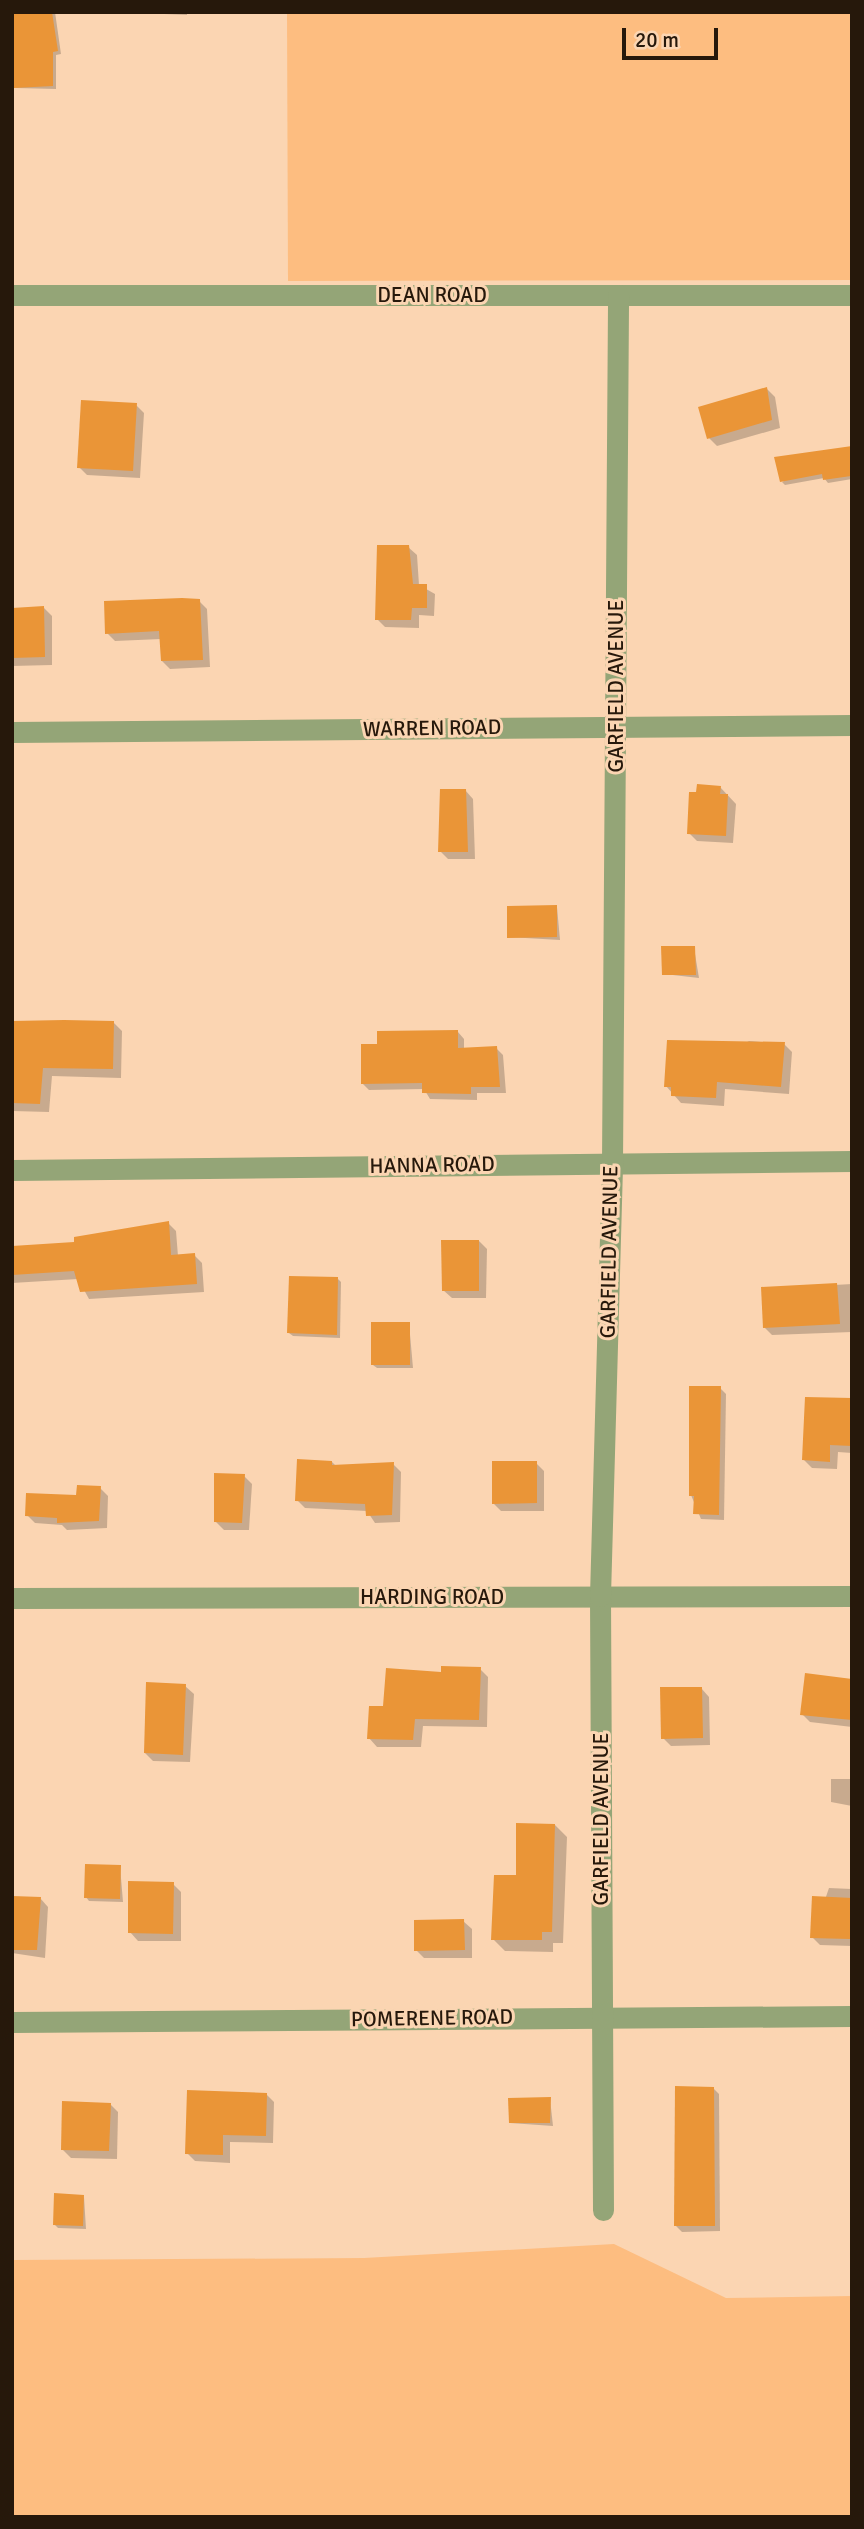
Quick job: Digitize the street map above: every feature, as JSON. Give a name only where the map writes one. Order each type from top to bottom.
[{"type":"street","name":"DEAN ROAD","points":[[12,295],[852,295]]},
{"type":"street","name":"GARFIELD AVENUE","points":[[603,2210],[600,1596],[612,1163],[618,295]]},
{"type":"street","name":"WARREN ROAD","points":[[12,732],[852,725]]},
{"type":"street","name":"HANNA ROAD","points":[[12,1170],[852,1161]]},
{"type":"street","name":"HARDING ROAD","points":[[12,1598],[852,1596]]},
{"type":"street","name":"POMERENE ROAD","points":[[12,2022],[852,2016]]},
{"type":"shaded area","points":[[287,12],[852,12],[852,280],[288,281]]},
{"type":"shaded area","points":[[614,2244],[726,2298],[852,2296],[852,2517],[12,2517],[12,2260],[364,2258]]},
{"type":"building","points":[[12,12],[52,12],[58,51],[53,52],[53,86],[14,88]]},
{"type":"building","points":[[767,387],[772,420],[707,439],[698,407]]},
{"type":"building","points":[[81,400],[137,403],[133,471],[77,468]]},
{"type":"building","points":[[852,446],[851,476],[823,480],[822,474],[780,482],[774,457]]},
{"type":"building","points":[[377,545],[409,545],[413,584],[427,584],[427,608],[412,608],[411,620],[375,620]]},
{"type":"building","points":[[200,599],[203,660],[161,661],[159,631],[105,634],[104,601]]},
{"type":"building","points":[[44,606],[45,657],[12,658],[12,608]]},
{"type":"building","points":[[697,784],[721,786],[720,794],[728,794],[726,836],[687,834],[689,792],[696,792]]},
{"type":"building","points":[[440,789],[466,789],[468,852],[438,852]]},
{"type":"building","points":[[557,905],[557,937],[507,938],[507,906]]},
{"type":"building","points":[[661,946],[695,946],[696,975],[662,975]]},
{"type":"building","points":[[12,1021],[114,1021],[113,1069],[43,1068],[40,1104],[12,1103]]},
{"type":"building","points":[[458,1030],[458,1048],[497,1046],[500,1087],[471,1087],[471,1094],[422,1093],[422,1083],[361,1084],[361,1044],[377,1044],[377,1031]]},
{"type":"building","points":[[667,1040],[785,1042],[781,1087],[717,1082],[716,1098],[671,1096],[671,1087],[664,1087]]},
{"type":"building","points":[[169,1221],[171,1255],[195,1253],[197,1284],[80,1292],[74,1271],[12,1275],[12,1246],[74,1242],[74,1237]]},
{"type":"building","points":[[441,1240],[479,1240],[479,1291],[442,1291]]},
{"type":"building","points":[[289,1276],[338,1277],[337,1335],[287,1333]]},
{"type":"building","points":[[837,1283],[840,1324],[763,1328],[761,1287]]},
{"type":"building","points":[[371,1322],[410,1322],[410,1365],[371,1365]]},
{"type":"building","points":[[689,1386],[721,1386],[719,1515],[693,1514],[694,1496],[689,1496]]},
{"type":"building","points":[[805,1397],[852,1398],[852,1446],[830,1445],[830,1462],[802,1460]]},
{"type":"building","points":[[297,1459],[332,1461],[332,1465],[394,1462],[392,1515],[366,1516],[365,1504],[295,1501]]},
{"type":"building","points":[[492,1461],[537,1461],[537,1503],[492,1504]]},
{"type":"building","points":[[214,1473],[245,1474],[242,1523],[214,1522]]},
{"type":"building","points":[[77,1485],[101,1486],[99,1521],[57,1523],[57,1518],[25,1516],[26,1493],[76,1495]]},
{"type":"building","points":[[441,1666],[481,1667],[479,1720],[415,1719],[413,1740],[367,1739],[369,1706],[383,1706],[386,1668],[441,1672]]},
{"type":"building","points":[[805,1673],[852,1679],[852,1720],[800,1715]]},
{"type":"building","points":[[146,1682],[186,1684],[183,1755],[144,1753]]},
{"type":"building","points":[[660,1687],[702,1687],[703,1738],[661,1739]]},
{"type":"building","points":[[516,1823],[555,1824],[552,1932],[542,1932],[542,1940],[491,1940],[494,1875],[516,1875]]},
{"type":"building","points":[[85,1864],[121,1865],[120,1899],[84,1898]]},
{"type":"building","points":[[128,1881],[174,1882],[173,1934],[128,1933]]},
{"type":"building","points":[[12,1896],[41,1897],[37,1950],[12,1950]]},
{"type":"building","points":[[812,1896],[852,1898],[850,1939],[810,1938]]},
{"type":"building","points":[[464,1919],[465,1950],[414,1951],[414,1920]]},
{"type":"building","points":[[675,2086],[714,2087],[715,2226],[674,2226]]},
{"type":"building","points":[[187,2090],[267,2093],[266,2136],[223,2135],[223,2155],[185,2154]]},
{"type":"building","points":[[551,2097],[550,2123],[509,2123],[508,2098]]},
{"type":"building","points":[[62,2101],[111,2103],[109,2151],[61,2150]]},
{"type":"building","points":[[54,2193],[84,2195],[83,2226],[53,2225]]}]
